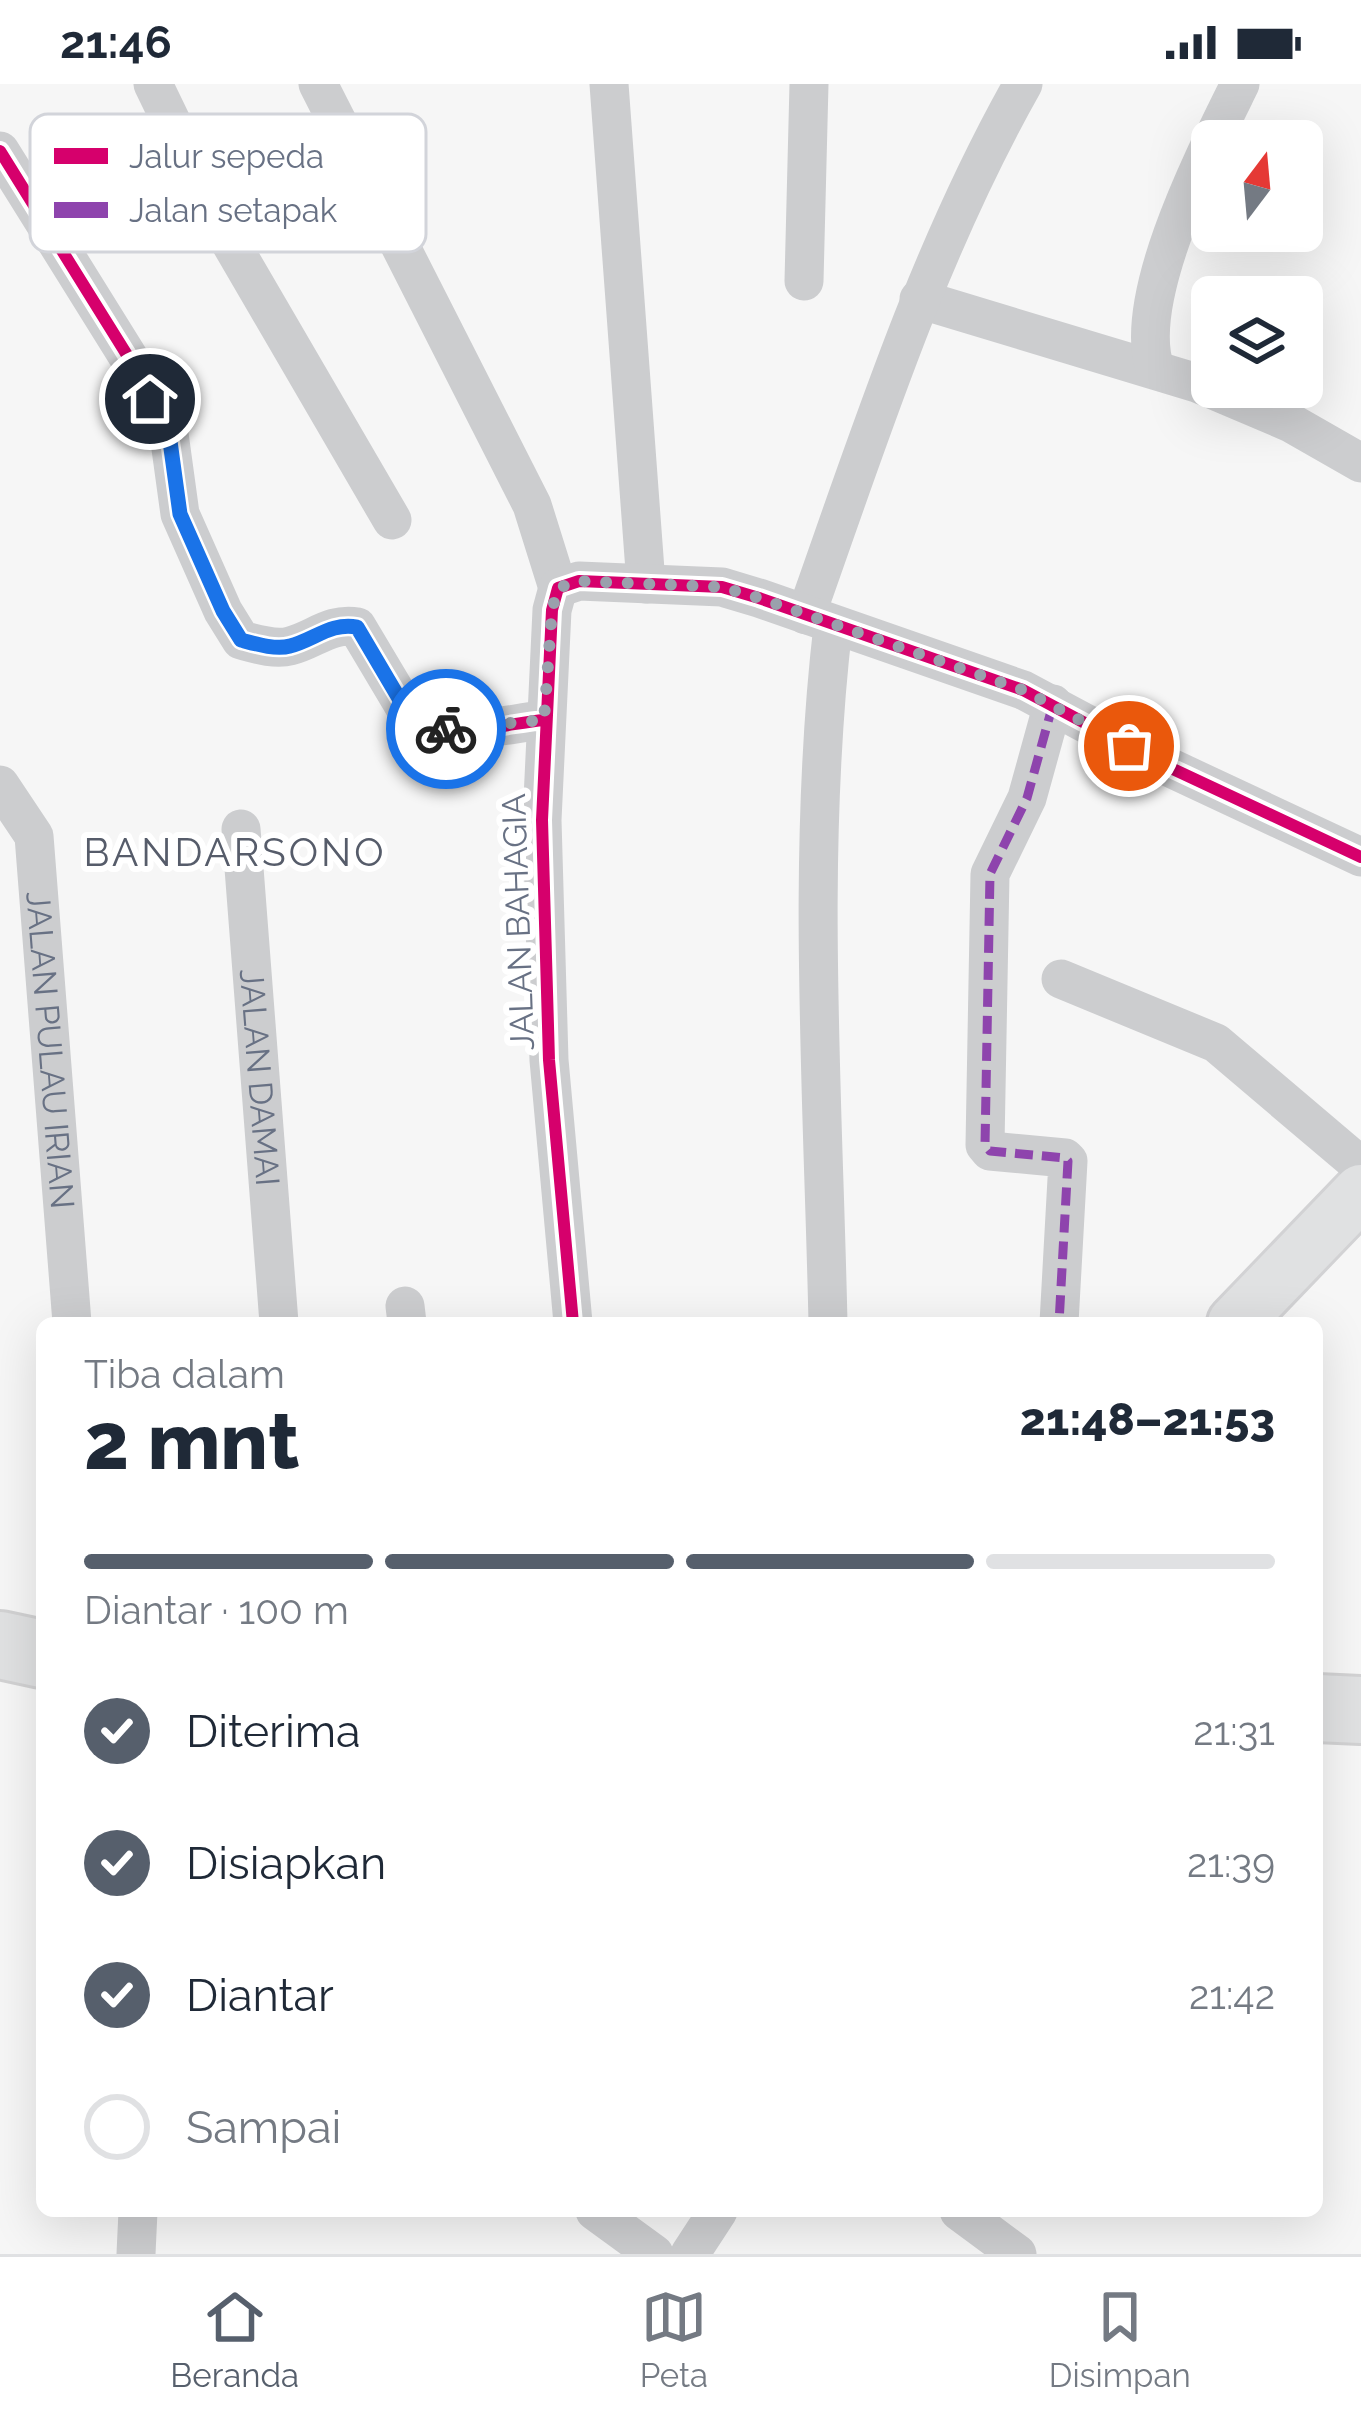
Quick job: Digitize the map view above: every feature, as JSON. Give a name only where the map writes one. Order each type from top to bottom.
[{"type":"highway","points":[[0,1645],[36,1653]]},
{"type":"highway","points":[[1323,1708],[1361,1710]]},
{"type":"street","points":[[153,84],[168,114]]},
{"type":"street","points":[[318,84],[333,114]]},
{"type":"street","points":[[609,84],[646,584]]},
{"type":"street","points":[[804,281],[809,84]]},
{"type":"street","points":[[828,1317],[819,955],[824,706],[819,621],[919,299],[989,145],[1023,84]]},
{"type":"street","points":[[1155,369],[1148,325],[1162,275],[1195,174],[1240,84]]},
{"type":"street","points":[[0,151],[30,199]]},
{"type":"street","points":[[63,252],[132,363],[169,434],[180,514],[241,640],[287,648],[324,631],[357,627],[413,722],[452,730],[544,720]]},
{"type":"street","points":[[236,252],[392,520]]},
{"type":"street","points":[[403,252],[532,506],[558,588],[579,581],[722,587],[1023,690],[1158,762],[1361,857]]},
{"type":"street","points":[[919,299],[1155,369],[1291,423],[1361,463]]},
{"type":"street","name":"JALAN BAHAGIA","points":[[558,588],[552,610],[541,782],[549,1060],[572,1317]]},
{"type":"street","points":[[1053,704],[1016,828],[996,856],[990,874],[986,1145],[990,1150],[1068,1161],[1059,1317]]},
{"type":"street","name":"JALAN PULAU IRIAN","points":[[0,785],[34,836],[72,1317]]},
{"type":"street","name":"JALAN DAMAI","points":[[241,829],[279,1317]]},
{"type":"street","points":[[1061,979],[1216,1043],[1361,1166]]},
{"type":"street","points":[[1241,1317],[1361,1192]]},
{"type":"street","points":[[136,2254],[138,2217]]},
{"type":"street","points":[[604,2217],[654,2254]]},
{"type":"street","points":[[690,2254],[714,2217]]},
{"type":"street","points":[[967,2217],[1017,2254]]},
{"type":"marked path","points":[[1053,704],[1027,798],[990,874],[985,1145],[990,1151],[1068,1161],[1059,1317]]},
{"type":"cycle path","points":[[0,151],[30,199]]},
{"type":"cycle path","points":[[63,252],[132,363],[169,434],[180,514],[241,640],[284,647],[331,629],[357,627],[413,721],[461,730],[544,720]]},
{"type":"cycle path","points":[[572,1317],[549,1060],[542,820],[552,610],[558,588],[579,581],[722,587],[759,598],[1023,690],[1158,762],[1361,857]]},
{"type":"way so far","points":[[446,729],[544,720],[552,610],[558,588],[579,581],[722,587],[759,598],[1023,690],[1129,746]]},
{"type":"district","name":"BANDARSONO","points":[[235,852]]},
{"type":"route","points":[[150,399],[169,434],[180,514],[241,640],[287,648],[324,631],[357,627],[413,722],[446,729]]}]
